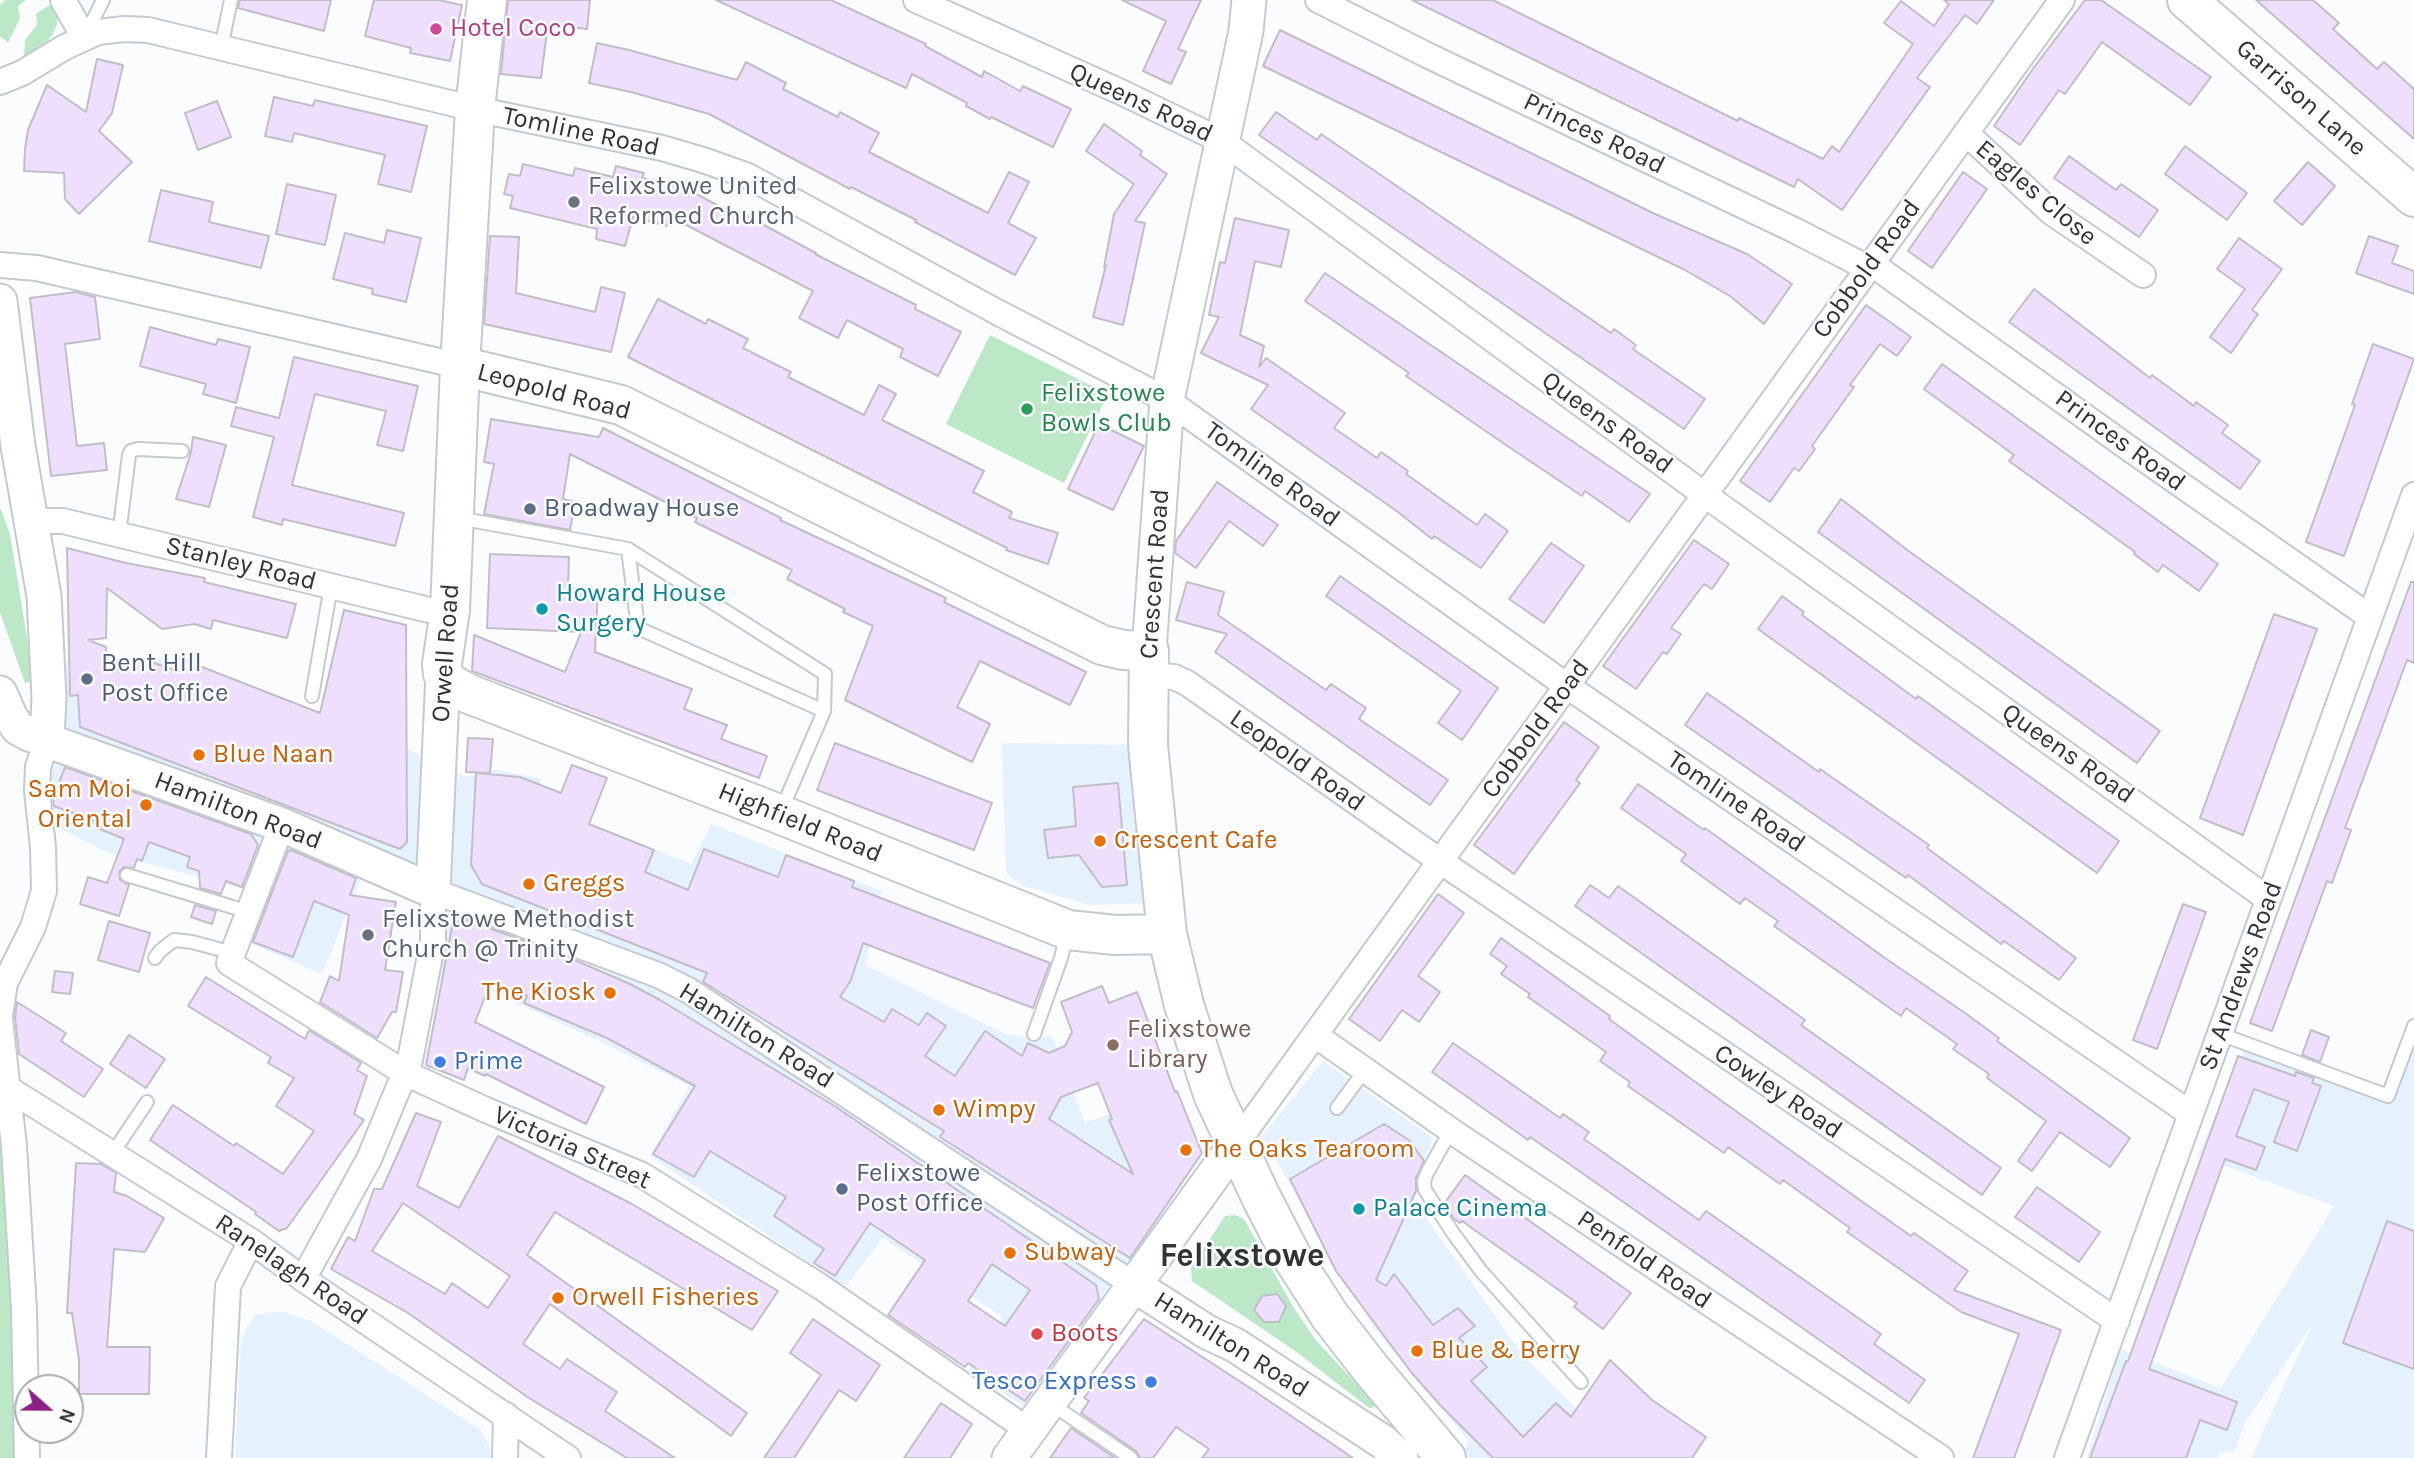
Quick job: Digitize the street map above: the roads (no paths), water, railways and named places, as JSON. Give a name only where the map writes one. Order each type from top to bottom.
[{"type":"main road","name":"Orwell Road","points":[[443,674],[450,610],[460,366],[475,109],[487,0]]},
{"type":"main road","name":"Garrison Lane","points":[[2188,0],[2414,197]]},
{"type":"main road","name":"Leopold Road","points":[[460,366],[621,405],[1102,645],[1123,650],[1149,663]]},
{"type":"main road","name":"Crescent Road","points":[[1149,663],[1150,773],[1167,934],[1192,1034],[1213,1094],[1236,1144]]},
{"type":"main road","name":"Highfield Road","points":[[443,674],[449,683],[469,694],[1068,930],[1115,935],[1167,934]]},
{"type":"main road","points":[[1236,1144],[1292,1257],[1330,1315],[1371,1370],[1446,1458]]},
{"type":"street","points":[[63,0],[84,37]]},
{"type":"street","name":"Queens Road","points":[[916,0],[1123,93],[1222,141],[1705,495],[2143,807],[2268,900]]},
{"type":"street","name":"Crescent Road","points":[[1149,663],[1167,400],[1248,19],[1249,0]]},
{"type":"street","name":"Princes Road","points":[[1318,0],[1870,266],[2370,617]]},
{"type":"street","name":"Cobbold Road","points":[[1009,1458],[2062,0]]},
{"type":"street","name":"Tomline Road","points":[[0,82],[27,71],[84,37],[108,30],[137,29],[475,109],[662,148],[748,176],[997,312],[1167,400],[1567,686],[2191,1114]]},
{"type":"street","name":"Eagles Close","points":[[1966,133],[2051,212],[2143,275]]},
{"type":"street","name":"Leopold Road","points":[[0,265],[37,268],[460,366]]},
{"type":"street","points":[[0,301],[16,434],[44,596],[49,698],[47,739],[37,766],[44,891],[33,927],[5,983],[0,1017],[9,1089],[24,1309],[27,1458]]},
{"type":"street","name":"St Andrews Road","points":[[2067,1458],[2414,495]]},
{"type":"street","name":"Stanley Road","points":[[32,522],[57,520],[429,610],[450,610]]},
{"type":"street","name":"Leopold Road","points":[[1149,663],[1187,683],[1440,861]]},
{"type":"street","name":"Orwell Road","points":[[303,1279],[369,1158],[414,1046],[433,940],[443,674]]},
{"type":"street","name":"Hamilton Road","points":[[0,693],[3,704],[19,728],[282,825],[433,891],[658,975],[688,990],[1207,1332],[1247,1352],[1383,1442],[1401,1458]]},
{"type":"street","points":[[233,953],[282,825]]},
{"type":"street","name":"Cowley Road","points":[[1440,861],[2117,1321]]},
{"type":"street","name":"Victoria Street","points":[[233,953],[229,962],[405,1073],[642,1175],[821,1287],[1028,1430]]},
{"type":"street","name":"Penfold Road","points":[[1315,1035],[1941,1458]]},
{"type":"street","name":"Ranelagh Road","points":[[9,1089],[251,1241],[568,1458]]},
{"type":"street","points":[[219,1458],[229,1286],[251,1241]]},
{"type":"street","points":[[505,1458],[506,1415]]},
{"type":"lane","points":[[84,37],[103,0]]},
{"type":"lane","points":[[221,47],[231,0]]},
{"type":"lane","points":[[119,535],[131,451],[182,451]]},
{"type":"lane","points":[[454,517],[628,549],[825,674],[824,711],[779,814]]},
{"type":"lane","points":[[628,549],[638,628],[824,711]]},
{"type":"lane","points":[[312,696],[331,586]]},
{"type":"lane","points":[[127,875],[249,912]]},
{"type":"lane","points":[[1034,1034],[1068,930]]},
{"type":"lane","points":[[155,958],[174,940],[233,953]]},
{"type":"lane","points":[[2220,1034],[2388,1096],[2414,1026]]},
{"type":"lane","points":[[1337,1108],[1365,1070]]},
{"type":"lane","points":[[112,1154],[147,1102]]},
{"type":"lane","points":[[1451,1129],[1427,1173],[1425,1190],[1481,1271],[1581,1382]]},
{"type":"lane","points":[[1049,1402],[1131,1458]]},
{"type":"place","name":"Hotel Coco","points":[[436,29]]},
{"type":"place","name":"Felixstowe United Reformed Church","points":[[574,202]]},
{"type":"place","name":"Felixstowe Bowls Club","points":[[1027,409]]},
{"type":"place","name":"Broadway House","points":[[530,509]]},
{"type":"place","name":"Howard House Surgery","points":[[542,609]]},
{"type":"place","name":"Bent Hill Post Office","points":[[87,679]]},
{"type":"place","name":"Blue Naan","points":[[199,755]]},
{"type":"place","name":"Sam Moi Oriental","points":[[146,805]]},
{"type":"place","name":"Crescent Cafe","points":[[1100,841]]},
{"type":"place","name":"Greggs","points":[[529,884]]},
{"type":"place","name":"Felixstowe Methodist Church @ Trinity","points":[[368,935]]},
{"type":"place","name":"The Kiosk","points":[[610,993]]},
{"type":"place","name":"Felixstowe Library","points":[[1113,1045]]},
{"type":"place","name":"Prime","points":[[440,1062]]},
{"type":"place","name":"Wimpy","points":[[939,1110]]},
{"type":"place","name":"The Oaks Tearoom","points":[[1186,1150]]},
{"type":"place","name":"Felixstowe Post Office","points":[[842,1189]]},
{"type":"place","name":"Palace Cinema","points":[[1359,1209]]},
{"type":"place","name":"Subway","points":[[1010,1253]]},
{"type":"place","name":"Orwell Fisheries","points":[[558,1298]]},
{"type":"place","name":"Boots","points":[[1037,1334]]},
{"type":"place","name":"Blue & Berry","points":[[1417,1351]]},
{"type":"place","name":"Tesco Express","points":[[1151,1382]]},
{"type":"district","name":"Felixstowe","points":[[1242,1257]]}]
